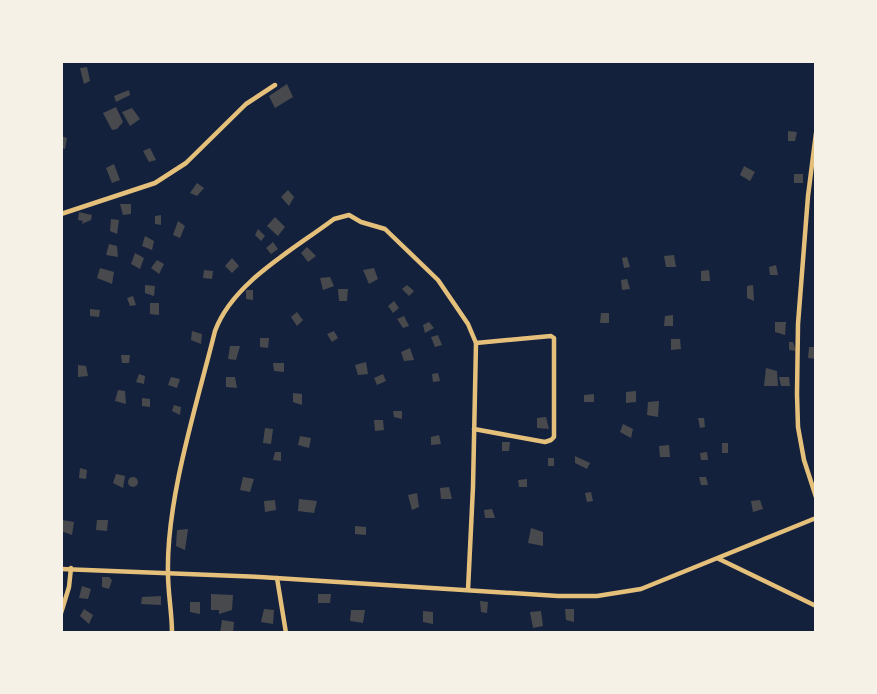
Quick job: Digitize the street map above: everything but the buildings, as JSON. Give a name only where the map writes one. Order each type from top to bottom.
[{"type":"street","points":[[61,214],[155,183],[186,163],[246,104],[275,85]]},
{"type":"street","points":[[816,134],[808,196],[798,324],[797,394],[800,438],[816,498]]},
{"type":"street","points":[[172,633],[168,573],[173,513],[211,345],[221,314],[243,288],[343,215],[385,229],[438,280],[468,324],[476,344],[468,590]]},
{"type":"street","points":[[474,429],[545,442],[554,437],[554,338],[551,335],[476,344]]},
{"type":"street","points":[[61,569],[597,596],[641,589],[816,518]]},
{"type":"street","points":[[718,559],[816,606]]},
{"type":"street","points":[[61,613],[69,587],[71,568]]},
{"type":"street","points":[[277,578],[285,633]]}]
